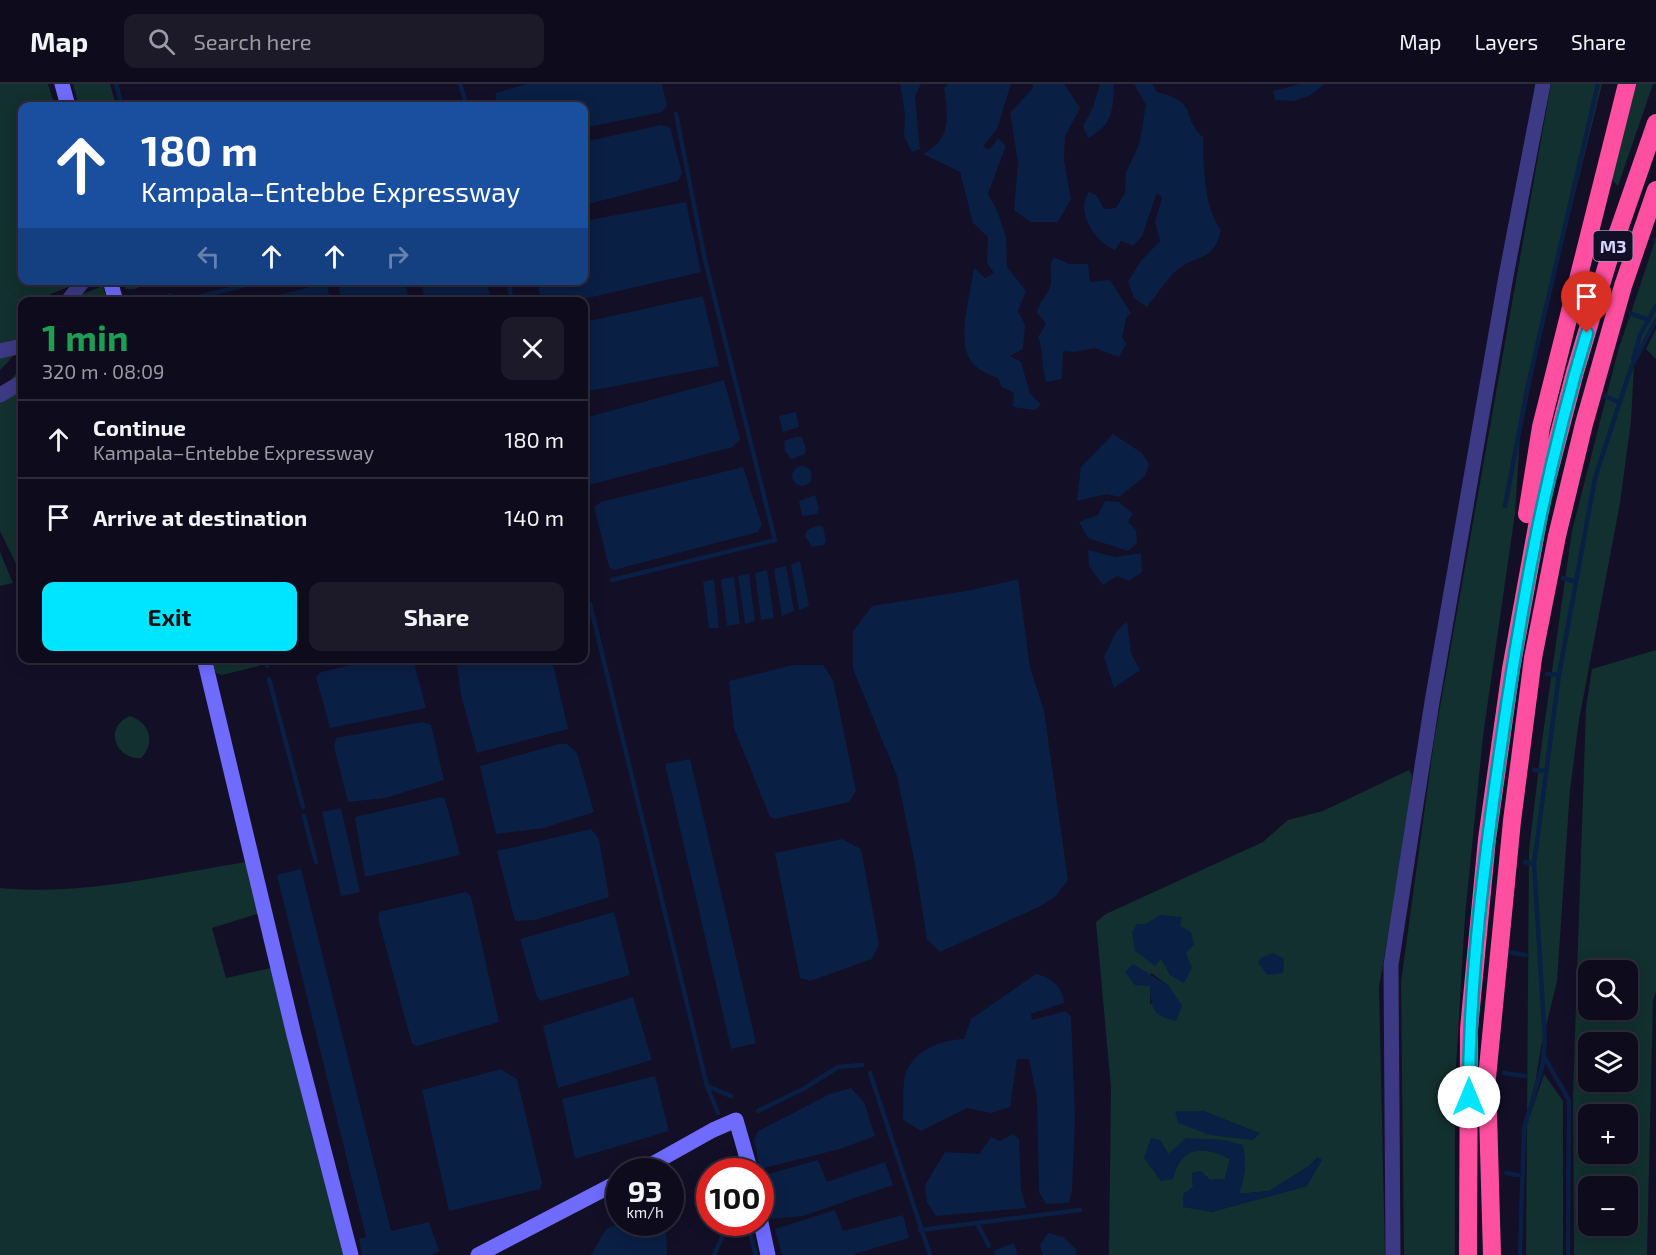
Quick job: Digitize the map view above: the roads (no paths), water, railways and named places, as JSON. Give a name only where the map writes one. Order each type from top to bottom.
[{"type":"highway","points":[[1511,669],[1506,649],[1541,427],[1626,84]]},
{"type":"highway","name":"M3","points":[[1468,1255],[1469,1029],[1485,861],[1511,669],[1542,500],[1572,384],[1610,255],[1656,123]]},
{"type":"highway","name":"M3","points":[[1492,1255],[1487,1078],[1512,820],[1533,658],[1557,536],[1584,423],[1623,286],[1656,190]]},
{"type":"street","points":[[62,84],[67,102]]},
{"type":"street","points":[[1393,1255],[1391,965],[1434,691],[1506,276],[1543,84]]},
{"type":"street","points":[[71,297],[80,285]]},
{"type":"street","points":[[0,351],[18,347]]},
{"type":"street","points":[[0,395],[18,384]]},
{"type":"street","points":[[205,663],[294,1035],[351,1255]]},
{"type":"street","points":[[663,1158],[712,1130],[736,1120],[747,1158]]},
{"type":"street","points":[[478,1255],[606,1188]]},
{"type":"street","points":[[764,1236],[768,1255]]},
{"type":"water","points":[[526,84],[662,84],[667,106],[662,112],[588,127],[588,102],[495,102],[496,93]]},
{"type":"water","points":[[900,84],[921,84],[915,96],[920,149],[912,152],[904,136],[905,114]]},
{"type":"water","points":[[948,84],[1011,84],[997,129],[983,146],[989,150],[998,138],[1006,146],[988,194],[997,210],[1006,237],[1007,267],[1026,291],[1018,311],[1025,325],[1023,349],[1010,356],[1021,362],[1030,393],[1041,405],[1035,410],[1013,407],[1014,393],[1002,387],[998,378],[973,364],[965,347],[966,313],[974,268],[985,278],[994,273],[987,263],[988,237],[973,223],[960,172],[923,154],[939,141],[946,126],[944,88]]},
{"type":"water","points":[[1032,84],[1064,84],[1080,108],[1065,137],[1064,160],[1071,199],[1058,222],[1030,222],[1014,210],[1018,162],[1010,113],[1033,88]]},
{"type":"water","points":[[1100,84],[1114,84],[1112,109],[1107,122],[1088,138],[1083,126],[1093,107]]},
{"type":"water","points":[[1134,84],[1152,84],[1157,92],[1179,100],[1188,111],[1196,130],[1203,137],[1204,173],[1208,197],[1215,220],[1221,230],[1210,252],[1176,271],[1147,307],[1134,298],[1128,282],[1140,262],[1160,241],[1155,222],[1162,198],[1157,193],[1142,236],[1133,246],[1121,241],[1115,250],[1094,233],[1087,220],[1084,206],[1088,192],[1096,195],[1104,209],[1116,208],[1125,193],[1126,172],[1139,145],[1146,105]]},
{"type":"water","points":[[1300,84],[1324,84],[1311,95],[1294,101],[1275,100],[1273,91]]},
{"type":"water","points":[[661,125],[670,127],[682,173],[678,181],[588,204],[588,141]]},
{"type":"water","points":[[686,202],[701,272],[588,298],[541,297],[537,285],[588,285],[588,220]]},
{"type":"water","points":[[1054,257],[1069,264],[1088,264],[1090,282],[1110,280],[1131,313],[1126,319],[1122,337],[1126,344],[1119,357],[1095,348],[1075,352],[1063,351],[1062,379],[1046,382],[1038,337],[1046,324],[1037,313],[1050,287],[1051,265]]},
{"type":"water","points":[[327,285],[330,297],[270,297]]},
{"type":"water","points":[[406,285],[408,297],[341,297],[338,286]]},
{"type":"water","points":[[422,285],[487,285],[491,297],[424,297]]},
{"type":"water","points":[[703,296],[719,366],[588,391],[588,321]]},
{"type":"water","points":[[724,380],[740,439],[733,447],[589,485],[588,417]]},
{"type":"water","points":[[796,412],[799,427],[783,432],[779,416]]},
{"type":"water","points":[[1113,434],[1142,453],[1149,464],[1145,476],[1119,497],[1107,494],[1077,501],[1081,467]]},
{"type":"water","points":[[802,437],[806,449],[805,454],[791,459],[785,451],[784,441]]},
{"type":"water","points":[[802,466],[809,469],[812,476],[809,483],[802,486],[795,483],[792,476],[795,469]]},
{"type":"water","points":[[743,467],[762,525],[758,532],[614,570],[609,567],[594,507],[601,502]]},
{"type":"water","points":[[815,495],[819,508],[817,514],[802,516],[799,501]]},
{"type":"water","points":[[1105,501],[1119,502],[1133,514],[1128,522],[1136,530],[1137,543],[1128,551],[1088,538],[1079,522],[1098,515]]},
{"type":"water","points":[[823,526],[826,542],[824,545],[812,547],[805,536],[807,530]]},
{"type":"water","points":[[1088,550],[1115,557],[1141,553],[1142,572],[1129,581],[1117,576],[1103,585],[1089,566]]},
{"type":"water","points":[[800,561],[809,606],[799,610],[791,565]]},
{"type":"water","points":[[786,566],[794,611],[782,616],[774,569]]},
{"type":"water","points":[[767,570],[774,618],[761,620],[755,573]]},
{"type":"water","points":[[749,574],[755,621],[745,624],[738,576]]},
{"type":"water","points":[[734,577],[740,624],[727,626],[721,579]]},
{"type":"water","points":[[714,579],[719,628],[709,628],[703,582]]},
{"type":"water","points":[[1018,579],[1030,667],[1044,711],[1068,880],[1056,896],[1039,907],[940,952],[927,940],[915,864],[897,776],[853,669],[853,631],[872,606],[972,590]]},
{"type":"water","points":[[1127,621],[1131,653],[1140,670],[1114,688],[1104,657],[1116,632]]},
{"type":"water","points":[[359,663],[414,663],[426,708],[330,728],[316,677],[321,672]]},
{"type":"water","points":[[457,663],[553,663],[568,729],[477,753],[461,695]]},
{"type":"water","points":[[793,665],[823,665],[833,680],[856,791],[849,802],[775,819],[770,817],[734,728],[729,681]]},
{"type":"water","points":[[422,722],[431,725],[444,780],[385,798],[348,802],[334,747],[336,738]]},
{"type":"water","points":[[559,744],[567,744],[577,753],[594,812],[544,828],[496,834],[480,766]]},
{"type":"water","points":[[690,759],[756,1043],[731,1049],[665,764]]},
{"type":"water","points":[[441,797],[445,799],[460,855],[365,877],[355,817]]},
{"type":"water","points":[[341,808],[360,892],[341,896],[322,812]]},
{"type":"water","points":[[591,829],[599,839],[609,897],[535,920],[515,921],[497,851]]},
{"type":"water","points":[[842,839],[861,849],[879,944],[872,959],[810,981],[800,978],[775,853]]},
{"type":"water","points":[[301,869],[391,1231],[429,1222],[439,1251],[432,1255],[362,1255],[359,1239],[366,1237],[277,875]]},
{"type":"water","points":[[466,892],[471,896],[499,1022],[417,1046],[412,1044],[378,918],[379,912]]},
{"type":"water","points":[[614,912],[630,975],[541,1001],[537,997],[520,939]]},
{"type":"water","points":[[1161,915],[1182,917],[1180,926],[1191,932],[1194,945],[1186,953],[1192,968],[1184,983],[1170,975],[1161,959],[1155,966],[1135,951],[1132,932],[1137,924],[1146,924]]},
{"type":"water","points":[[1273,953],[1284,959],[1283,973],[1268,975],[1258,963],[1261,958]]},
{"type":"water","points":[[1133,964],[1169,986],[1182,1006],[1176,1021],[1157,1014],[1152,1005],[1150,986],[1135,985],[1125,972]]},
{"type":"water","points":[[1036,974],[1047,978],[1059,988],[1064,1003],[1031,1014],[1032,1020],[1065,1011],[1071,1016],[1075,1118],[1072,1191],[1069,1203],[1046,1204],[1039,1192],[1037,1098],[1029,1059],[1017,1059],[1010,1107],[991,1113],[967,1108],[921,1131],[903,1120],[904,1080],[908,1068],[918,1055],[932,1046],[964,1039],[971,1019]]},
{"type":"water","points":[[633,997],[652,1060],[558,1088],[543,1026]]},
{"type":"water","points":[[501,1069],[517,1079],[542,1183],[540,1189],[449,1211],[422,1090]]},
{"type":"water","points":[[655,1076],[669,1131],[575,1159],[562,1099]]},
{"type":"water","points":[[851,1088],[864,1102],[875,1136],[840,1149],[774,1166],[774,1158],[758,1158],[754,1140],[758,1131],[830,1094]]},
{"type":"water","points":[[1175,1111],[1203,1111],[1259,1133],[1253,1140],[1210,1135],[1178,1123]]},
{"type":"water","points":[[1013,1134],[1019,1139],[1021,1189],[1026,1208],[936,1216],[927,1202],[925,1185],[945,1152],[979,1154],[991,1137],[1000,1141]]},
{"type":"water","points":[[1151,1138],[1160,1140],[1168,1154],[1186,1138],[1224,1140],[1243,1145],[1245,1170],[1239,1194],[1269,1191],[1309,1166],[1318,1157],[1322,1160],[1307,1186],[1211,1212],[1183,1207],[1183,1194],[1193,1187],[1192,1173],[1201,1171],[1210,1180],[1225,1179],[1230,1159],[1202,1150],[1194,1151],[1181,1160],[1173,1179],[1161,1181],[1144,1158]]},
{"type":"water","points":[[818,1160],[827,1182],[885,1162],[893,1185],[803,1216],[774,1219],[774,1172]]},
{"type":"water","points":[[835,1210],[843,1231],[903,1215],[909,1238],[851,1255],[782,1255],[775,1229]]},
{"type":"water","points":[[606,1229],[606,1236],[666,1236],[667,1255],[591,1255]]},
{"type":"water","points":[[1048,1233],[1063,1237],[1076,1249],[1076,1255],[1043,1255],[1040,1245]]},
{"type":"water","points":[[1014,1243],[1018,1255],[995,1255],[993,1251]]},
{"type":"waterway","points":[[116,84],[121,102]]},
{"type":"waterway","points":[[460,84],[466,102]]},
{"type":"waterway","points":[[1505,506],[1528,385],[1598,84]]},
{"type":"waterway","points":[[612,580],[775,540],[705,260],[676,114]]},
{"type":"waterway","points":[[198,297],[246,285]]},
{"type":"waterway","points":[[509,285],[511,297]]},
{"type":"waterway","points":[[1633,360],[1640,335],[1656,306]]},
{"type":"waterway","points":[[1631,314],[1649,320]]},
{"type":"waterway","points":[[1520,1255],[1524,1129],[1542,1067],[1545,1041],[1534,864],[1559,675],[1595,478],[1631,368],[1656,320]]},
{"type":"waterway","points":[[1605,396],[1618,402]]},
{"type":"waterway","points":[[1563,578],[1576,582]]},
{"type":"waterway","points":[[590,604],[707,1086],[718,1113]]},
{"type":"waterway","points":[[1547,674],[1559,675]]},
{"type":"waterway","points":[[269,679],[303,807]]},
{"type":"waterway","points":[[1534,770],[1546,771]]},
{"type":"waterway","points":[[304,816],[316,862]]},
{"type":"waterway","points":[[1525,862],[1534,864]]},
{"type":"waterway","points":[[1507,952],[1526,955]]},
{"type":"waterway","points":[[1543,1055],[1569,1100],[1568,1255]]},
{"type":"waterway","points":[[758,1111],[805,1088],[838,1067],[862,1065]]},
{"type":"waterway","points":[[870,1073],[930,1255]]},
{"type":"waterway","points":[[1504,1073],[1525,1076]]},
{"type":"waterway","points":[[707,1086],[731,1096]]},
{"type":"waterway","points":[[1506,1173],[1518,1175]]},
{"type":"waterway","points":[[977,1223],[1080,1210]]},
{"type":"waterway","points":[[920,1230],[977,1223],[989,1246]]},
{"type":"waterway","points":[[714,1255],[723,1236]]},
{"type":"waterway","points":[[751,1236],[756,1255]]}]
